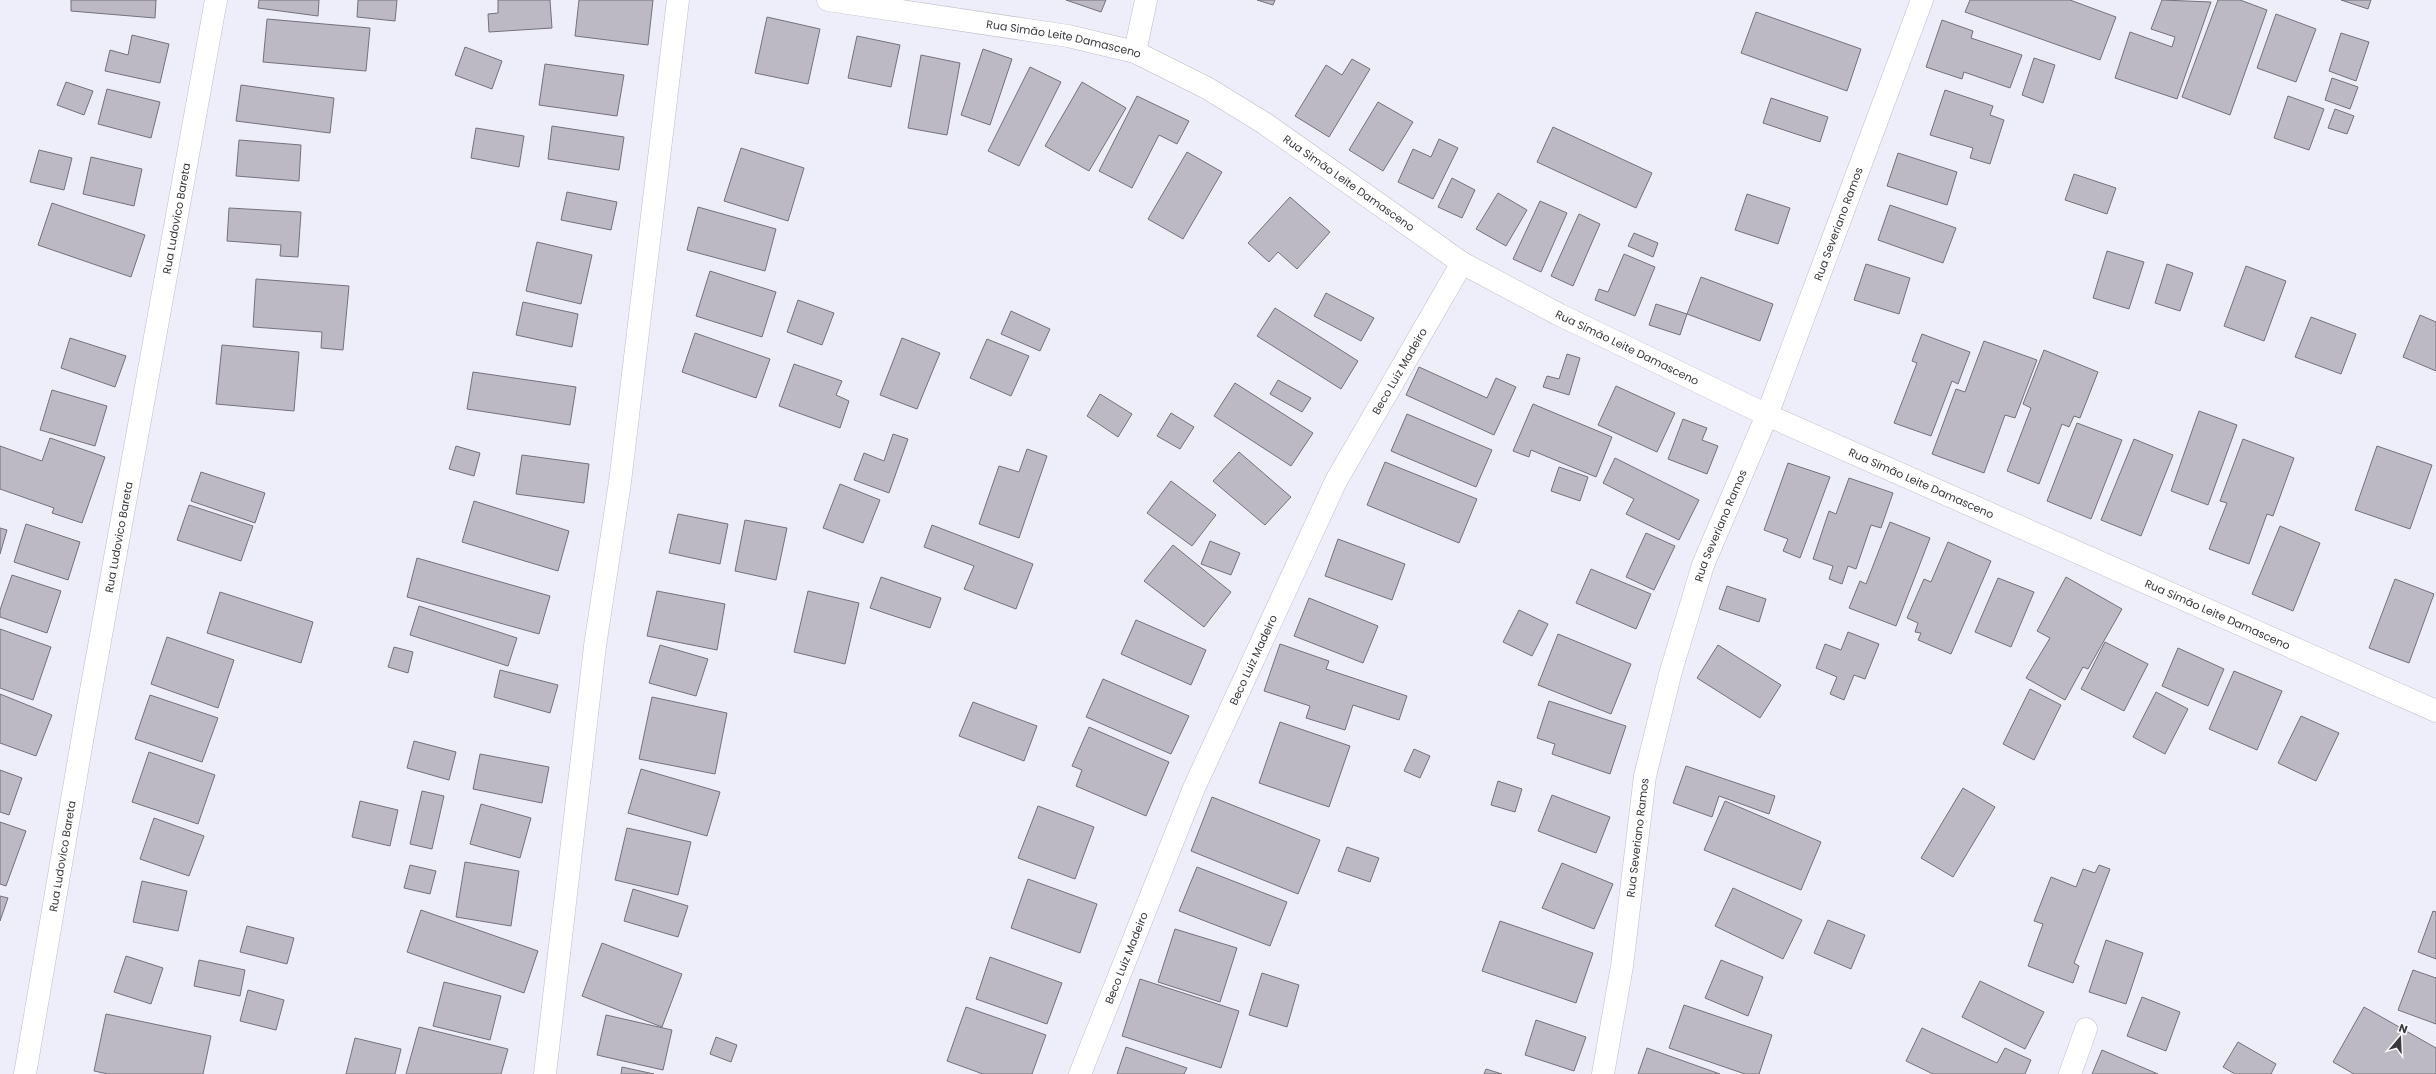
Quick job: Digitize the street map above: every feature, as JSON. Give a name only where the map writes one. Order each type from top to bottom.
[{"type":"street","name":"Rua Ludovico Bareta","points":[[25,1074],[86,718],[216,0]]},
{"type":"street","points":[[545,1074],[595,646],[620,482],[678,0]]},
{"type":"street","name":"Rua Simão Leite Damasceno","points":[[828,0],[1068,36],[1135,52],[1207,88],[1264,123],[1462,263],[1558,314],[1767,415],[2436,711]]},
{"type":"street","points":[[1135,52],[1146,0]]},
{"type":"street","name":"Rua Severiano Ramos","points":[[1603,1074],[1622,966],[1635,847],[1645,776],[1671,672],[1703,566],[1767,415],[1922,0]]},
{"type":"street","name":"Beco Luiz Madeiro","points":[[1080,1074],[1194,788],[1336,481],[1462,263]]},
{"type":"street","points":[[2070,1074],[2086,1029]]},
{"type":"building","points":[[71,0],[156,0],[155,18],[71,11]]},
{"type":"building","points":[[259,0],[319,0],[318,16],[258,8]]},
{"type":"building","points":[[358,0],[397,0],[395,21],[357,17]]},
{"type":"building","points":[[498,0],[550,0],[552,28],[489,32],[488,14],[498,13]]},
{"type":"building","points":[[579,0],[653,0],[648,45],[575,36]]},
{"type":"building","points":[[1066,0],[1106,0],[1101,12]]},
{"type":"building","points":[[1257,0],[1275,0],[1273,5]]},
{"type":"building","points":[[1970,0],[2070,0],[2116,17],[2100,60],[1965,12]]},
{"type":"building","points":[[2162,0],[2211,2],[2177,99],[2115,78],[2130,32],[2172,47],[2175,37],[2151,29]]},
{"type":"building","points":[[2218,0],[2240,0],[2267,10],[2230,115],[2182,97]]},
{"type":"building","points":[[2341,0],[2371,0],[2368,9]]},
{"type":"building","points":[[1756,12],[1861,49],[1847,91],[1741,53]]},
{"type":"building","points":[[2276,14],[2316,29],[2296,82],[2257,68]]},
{"type":"building","points":[[767,17],[820,29],[808,84],[755,73]]},
{"type":"building","points":[[267,19],[370,28],[366,71],[263,62]]},
{"type":"building","points":[[1942,20],[1973,31],[1971,38],[2022,55],[2010,88],[1964,72],[1962,79],[1926,67]]},
{"type":"building","points":[[2341,33],[2369,42],[2356,81],[2329,71]]},
{"type":"building","points":[[132,35],[169,44],[160,83],[105,71],[110,50],[128,55]]},
{"type":"building","points":[[857,36],[900,45],[891,87],[848,78]]},
{"type":"building","points":[[465,47],[502,61],[492,89],[455,75]]},
{"type":"building","points":[[983,49],[1012,59],[990,125],[961,115]]},
{"type":"building","points":[[921,55],[960,63],[947,135],[908,128]]},
{"type":"building","points":[[2034,58],[2055,65],[2043,103],[2022,95]]},
{"type":"building","points":[[1352,59],[1370,69],[1329,137],[1295,116],[1326,65],[1342,75]]},
{"type":"building","points":[[545,64],[624,75],[617,116],[539,105]]},
{"type":"building","points":[[1030,67],[1061,82],[1019,166],[988,151]]},
{"type":"building","points":[[2332,78],[2358,87],[2350,109],[2325,100]]},
{"type":"building","points":[[66,82],[93,91],[84,115],[57,105]]},
{"type":"building","points":[[1082,82],[1126,108],[1089,171],[1045,146]]},
{"type":"building","points":[[241,85],[334,98],[330,133],[236,121]]},
{"type":"building","points":[[107,89],[160,102],[151,138],[98,124]]},
{"type":"building","points":[[1945,90],[1993,106],[1990,115],[2004,120],[1990,164],[1970,158],[1973,148],[1930,135]]},
{"type":"building","points":[[1137,96],[1189,121],[1177,144],[1159,135],[1132,188],[1099,171]]},
{"type":"building","points":[[2288,96],[2324,109],[2309,150],[2274,138]]},
{"type":"building","points":[[1771,98],[1828,117],[1820,142],[1763,123]]},
{"type":"building","points":[[1378,102],[1413,122],[1383,171],[1349,150]]},
{"type":"building","points":[[2335,109],[2354,116],[2347,134],[2328,128]]},
{"type":"building","points":[[552,126],[624,137],[619,170],[548,159]]},
{"type":"building","points":[[1553,127],[1652,173],[1636,208],[1537,162]]},
{"type":"building","points":[[476,128],[524,136],[519,167],[471,158]]},
{"type":"building","points":[[1439,139],[1458,148],[1433,199],[1398,182],[1413,149],[1431,157]]},
{"type":"building","points":[[239,140],[301,145],[299,181],[236,176]]},
{"type":"building","points":[[741,148],[804,168],[788,221],[724,201]]},
{"type":"building","points":[[39,150],[72,158],[64,190],[30,182]]},
{"type":"building","points":[[1187,152],[1222,172],[1183,239],[1148,219]]},
{"type":"building","points":[[1898,153],[1957,172],[1947,205],[1887,186]]},
{"type":"building","points":[[91,157],[142,169],[134,206],[83,194]]},
{"type":"building","points":[[2074,174],[2116,188],[2107,214],[2065,200]]},
{"type":"building","points":[[1452,178],[1475,190],[1462,218],[1438,207]]},
{"type":"building","points":[[567,192],[617,202],[611,230],[561,220]]},
{"type":"building","points":[[1498,193],[1527,210],[1506,246],[1476,229]]},
{"type":"building","points":[[1747,194],[1790,208],[1778,244],[1735,230]]},
{"type":"building","points":[[1290,197],[1330,232],[1297,269],[1278,252],[1269,262],[1248,243]]},
{"type":"building","points":[[1540,201],[1567,213],[1541,272],[1513,259]]},
{"type":"building","points":[[52,203],[145,235],[131,277],[38,245]]},
{"type":"building","points":[[1890,205],[1956,228],[1943,263],[1878,240]]},
{"type":"building","points":[[698,207],[776,229],[765,271],[687,250]]},
{"type":"building","points":[[229,208],[301,212],[298,257],[280,256],[281,245],[227,241]]},
{"type":"building","points":[[1579,214],[1600,224],[1573,286],[1551,276]]},
{"type":"building","points":[[1634,233],[1658,243],[1653,257],[1628,246]]},
{"type":"building","points":[[537,242],[592,255],[581,304],[526,291]]},
{"type":"building","points":[[2107,251],[2144,262],[2129,309],[2093,298]]},
{"type":"building","points":[[1624,254],[1655,267],[1635,316],[1595,300],[1599,289],[1608,292]]},
{"type":"building","points":[[1866,264],[1910,278],[1899,314],[1854,300]]},
{"type":"building","points":[[2167,264],[2193,273],[2180,311],[2155,303]]},
{"type":"building","points":[[2246,266],[2286,281],[2264,341],[2224,326]]},
{"type":"building","points":[[710,271],[776,292],[762,337],[696,316]]},
{"type":"building","points":[[1701,277],[1773,304],[1760,341],[1687,314]]},
{"type":"building","points":[[256,279],[349,286],[343,350],[321,348],[322,332],[253,327]]},
{"type":"building","points":[[1326,293],[1374,318],[1361,341],[1314,316]]},
{"type":"building","points":[[798,300],[834,313],[822,345],[787,332]]},
{"type":"building","points":[[523,302],[578,314],[572,347],[516,335]]},
{"type":"building","points":[[1656,304],[1687,314],[1680,335],[1649,325]]},
{"type":"building","points":[[1275,308],[1358,361],[1341,389],[1257,336]]},
{"type":"building","points":[[1011,311],[1050,329],[1040,351],[1001,334]]},
{"type":"building","points":[[2420,315],[2436,322],[2436,371],[2403,357]]},
{"type":"building","points":[[2311,317],[2356,334],[2341,374],[2295,357]]},
{"type":"building","points":[[695,333],[770,359],[756,398],[682,372]]},
{"type":"building","points":[[1922,334],[1970,352],[1958,384],[1952,381],[1931,436],[1894,423],[1917,363],[1912,361]]},
{"type":"building","points":[[70,338],[126,356],[115,387],[61,368]]},
{"type":"building","points":[[902,338],[940,353],[917,409],[880,395]]},
{"type":"building","points":[[987,339],[1029,356],[1011,396],[970,378]]},
{"type":"building","points":[[1984,341],[2037,360],[2015,418],[2005,415],[1984,473],[1932,454],[1956,389],[1965,392]]},
{"type":"building","points":[[222,345],[299,352],[294,411],[216,404]]},
{"type":"building","points":[[2044,350],[2098,372],[2080,418],[2074,416],[2069,427],[2062,424],[2039,484],[2007,471],[2031,408],[2023,404]]},
{"type":"building","points":[[1567,354],[1580,358],[1569,395],[1543,387],[1547,376],[1559,379]]},
{"type":"building","points":[[794,364],[842,381],[836,395],[849,401],[840,428],[779,406]]},
{"type":"building","points":[[1419,367],[1487,398],[1496,378],[1516,387],[1494,435],[1406,395]]},
{"type":"building","points":[[473,372],[576,387],[570,425],[467,409]]},
{"type":"building","points":[[1278,380],[1311,398],[1302,412],[1270,394]]},
{"type":"building","points":[[1235,383],[1313,433],[1291,466],[1214,416]]},
{"type":"building","points":[[1616,386],[1675,413],[1657,452],[1598,425]]},
{"type":"building","points":[[52,390],[107,406],[95,446],[40,430]]},
{"type":"building","points":[[1100,394],[1132,414],[1118,437],[1087,416]]},
{"type":"building","points":[[1533,404],[1612,437],[1596,477],[1531,450],[1529,457],[1513,451]]},
{"type":"building","points":[[2199,411],[2237,425],[2208,505],[2171,491]]},
{"type":"building","points":[[1171,413],[1194,427],[1180,449],[1157,436]]},
{"type":"building","points":[[1407,414],[1492,450],[1476,487],[1391,451]]},
{"type":"building","points":[[1683,419],[1707,428],[1702,440],[1718,446],[1707,474],[1668,459]]},
{"type":"building","points":[[2077,423],[2122,440],[2091,519],[2047,501]]},
{"type":"building","points":[[893,434],[908,439],[889,493],[854,480],[864,453],[884,461]]},
{"type":"building","points":[[50,438],[105,457],[82,523],[52,513],[54,508],[0,489],[0,446],[42,461]]},
{"type":"building","points":[[2134,439],[2173,455],[2141,536],[2101,520]]},
{"type":"building","points":[[2243,439],[2294,458],[2273,516],[2267,514],[2249,564],[2209,549],[2227,503],[2220,501]]},
{"type":"building","points":[[456,446],[480,453],[474,476],[449,469]]},
{"type":"building","points":[[2377,446],[2432,465],[2410,529],[2355,510]]},
{"type":"building","points":[[1027,449],[1047,456],[1019,538],[979,524],[999,466],[1019,472]]},
{"type":"building","points":[[1239,452],[1291,497],[1265,525],[1213,481]]},
{"type":"building","points":[[522,455],[589,464],[584,503],[516,494]]},
{"type":"building","points":[[1615,458],[1699,500],[1679,540],[1626,514],[1634,499],[1603,483]]},
{"type":"building","points":[[1385,462],[1477,499],[1459,543],[1367,505]]},
{"type":"building","points":[[1788,463],[1830,477],[1800,558],[1783,551],[1788,539],[1764,530]]},
{"type":"building","points":[[1559,467],[1588,477],[1580,501],[1551,491]]},
{"type":"building","points":[[201,472],[265,493],[255,523],[191,501]]},
{"type":"building","points":[[1849,478],[1893,493],[1881,528],[1871,525],[1856,569],[1848,566],[1842,584],[1829,579],[1833,566],[1813,559],[1829,511],[1836,514]]},
{"type":"building","points":[[1171,481],[1216,515],[1192,546],[1147,513]]},
{"type":"building","points":[[840,484],[880,500],[863,543],[823,528]]},
{"type":"building","points":[[474,501],[569,531],[558,571],[462,542]]},
{"type":"building","points":[[189,505],[253,526],[241,561],[177,540]]},
{"type":"building","points":[[678,514],[728,524],[720,564],[669,553]]},
{"type":"building","points":[[745,520],[787,528],[776,580],[735,571]]},
{"type":"building","points":[[1890,522],[1930,538],[1896,626],[1849,608],[1860,581],[1866,584]]},
{"type":"building","points":[[26,524],[80,542],[68,580],[14,562]]},
{"type":"building","points":[[932,525],[1033,564],[1016,609],[964,589],[974,566],[924,547]]},
{"type":"building","points":[[2280,526],[2320,543],[2293,611],[2252,594]]},
{"type":"building","points":[[0,528],[7,530],[0,554]]},
{"type":"building","points":[[1646,533],[1675,546],[1654,590],[1626,577]]},
{"type":"building","points":[[1338,539],[1405,564],[1392,600],[1325,576]]},
{"type":"building","points":[[1210,541],[1240,553],[1231,575],[1201,564]]},
{"type":"building","points":[[1948,542],[1991,561],[1951,654],[1918,640],[1921,633],[1915,632],[1918,623],[1907,618],[1924,579],[1931,582]]},
{"type":"building","points":[[1173,545],[1231,592],[1204,627],[1144,581]]},
{"type":"building","points":[[417,558],[550,596],[539,634],[407,597]]},
{"type":"building","points":[[1591,569],[1651,594],[1636,629],[1576,603]]},
{"type":"building","points":[[12,575],[61,591],[47,633],[0,617],[0,610]]},
{"type":"building","points":[[881,577],[941,598],[930,628],[870,608]]},
{"type":"building","points":[[2066,577],[2122,609],[2088,669],[2083,667],[2065,700],[2026,678],[2050,638],[2037,631]]},
{"type":"building","points":[[1998,578],[2034,592],[2011,647],[1975,632]]},
{"type":"building","points":[[2395,579],[2434,594],[2409,663],[2369,648]]},
{"type":"building","points":[[1727,586],[1766,599],[1759,622],[1719,609]]},
{"type":"building","points":[[657,591],[725,604],[717,650],[647,636]]},
{"type":"building","points":[[808,591],[859,603],[845,664],[794,652]]},
{"type":"building","points":[[220,592],[313,622],[301,663],[207,633]]},
{"type":"building","points":[[1309,598],[1378,626],[1363,663],[1294,636]]},
{"type":"building","points":[[419,606],[517,638],[508,666],[410,635]]},
{"type":"building","points":[[1519,610],[1548,624],[1532,656],[1503,642]]},
{"type":"building","points":[[1136,620],[1206,650],[1191,685],[1121,654]]},
{"type":"building","points":[[0,629],[51,647],[33,700],[0,688]]},
{"type":"building","points":[[1848,632],[1879,644],[1865,679],[1854,675],[1844,700],[1830,694],[1837,677],[1816,668],[1825,644],[1841,650]]},
{"type":"building","points":[[1558,634],[1631,664],[1611,714],[1538,685]]},
{"type":"building","points":[[167,637],[234,660],[218,708],[151,684]]},
{"type":"building","points":[[2105,642],[2148,664],[2124,711],[2081,689]]},
{"type":"building","points":[[1280,644],[1329,661],[1326,669],[1407,696],[1399,720],[1353,705],[1345,730],[1306,718],[1310,706],[1264,691]]},
{"type":"building","points":[[660,645],[708,659],[696,696],[649,683]]},
{"type":"building","points":[[1718,645],[1781,685],[1760,718],[1697,678]]},
{"type":"building","points":[[394,647],[413,652],[408,673],[388,667]]},
{"type":"building","points":[[2178,648],[2224,669],[2208,706],[2162,686]]},
{"type":"building","points":[[500,670],[558,685],[550,713],[494,697]]},
{"type":"building","points":[[2234,671],[2282,691],[2257,750],[2209,729]]},
{"type":"building","points":[[1103,679],[1189,716],[1171,754],[1086,717]]},
{"type":"building","points":[[2030,689],[2061,705],[2034,760],[2003,744]]},
{"type":"building","points":[[2156,692],[2188,709],[2165,754],[2133,737]]},
{"type":"building","points":[[0,694],[52,715],[36,756],[0,743]]},
{"type":"building","points":[[150,695],[218,718],[202,762],[135,739]]},
{"type":"building","points":[[652,697],[727,713],[715,774],[639,759]]},
{"type":"building","points":[[1549,701],[1626,726],[1610,774],[1552,754],[1555,744],[1537,738]]},
{"type":"building","points":[[973,702],[1037,726],[1024,761],[959,736]]},
{"type":"building","points":[[2301,716],[2339,733],[2316,781],[2278,763]]},
{"type":"building","points":[[1280,722],[1350,746],[1329,807],[1259,783]]},
{"type":"building","points":[[1089,727],[1169,762],[1146,816],[1076,786],[1082,770],[1072,766]]},
{"type":"building","points":[[414,741],[456,752],[449,780],[407,768]]},
{"type":"building","points":[[1414,749],[1430,756],[1420,778],[1404,771]]},
{"type":"building","points":[[149,752],[215,775],[198,824],[132,802]]},
{"type":"building","points":[[480,754],[549,767],[542,803],[473,789]]},
{"type":"building","points":[[1686,766],[1775,796],[1769,814],[1719,796],[1712,817],[1673,803]]},
{"type":"building","points":[[641,769],[720,792],[707,836],[628,813]]},
{"type":"building","points":[[0,770],[22,778],[9,815],[0,812]]},
{"type":"building","points":[[1498,781],[1522,789],[1515,812],[1491,805]]},
{"type":"building","points":[[1963,788],[1995,807],[1953,877],[1921,858]]},
{"type":"building","points":[[422,791],[444,796],[432,849],[410,844]]},
{"type":"building","points":[[1552,795],[1610,817],[1596,853],[1538,831]]},
{"type":"building","points":[[1212,797],[1320,840],[1298,894],[1191,851]]},
{"type":"building","points":[[360,801],[398,810],[390,846],[352,837]]},
{"type":"building","points":[[1725,801],[1821,842],[1801,890],[1704,850]]},
{"type":"building","points":[[481,804],[531,818],[520,858],[470,844]]},
{"type":"building","points":[[1038,806],[1094,827],[1075,879],[1018,858]]},
{"type":"building","points":[[154,818],[204,836],[189,876],[140,859]]},
{"type":"building","points":[[0,822],[26,831],[6,886],[0,884]]},
{"type":"building","points":[[627,828],[691,842],[678,895],[615,880]]},
{"type":"building","points":[[1347,847],[1379,858],[1370,882],[1338,871]]},
{"type":"building","points":[[465,862],[519,871],[511,926],[456,917]]},
{"type":"building","points":[[1562,863],[1613,884],[1594,929],[1542,908]]},
{"type":"building","points":[[410,865],[436,871],[430,894],[404,888]]},
{"type":"building","points":[[2099,865],[2110,869],[2074,963],[2079,966],[2073,983],[2028,966],[2043,924],[2034,921],[2051,877],[2076,887],[2083,869],[2095,873]]},
{"type":"building","points":[[1197,867],[1287,902],[1270,946],[1179,911]]},
{"type":"building","points":[[1028,879],[1097,904],[1080,953],[1011,928]]},
{"type":"building","points":[[142,881],[187,891],[178,931],[133,922]]},
{"type":"building","points":[[1733,888],[1802,920],[1783,959],[1715,926]]},
{"type":"building","points":[[633,889],[688,906],[678,937],[624,921]]},
{"type":"building","points":[[0,896],[8,898],[0,921]]},
{"type":"building","points":[[421,910],[538,951],[524,993],[407,952]]},
{"type":"building","points":[[2433,911],[2436,912],[2436,959],[2418,952]]},
{"type":"building","points":[[1828,920],[1865,935],[1851,969],[1814,953]]},
{"type":"building","points":[[1500,921],[1593,953],[1576,1003],[1482,971]]},
{"type":"building","points":[[247,926],[294,938],[287,964],[240,952]]},
{"type":"building","points":[[1175,929],[1237,948],[1220,1002],[1158,982]]},
{"type":"building","points":[[2106,940],[2143,953],[2126,1004],[2089,992]]},
{"type":"building","points":[[602,943],[682,974],[662,1027],[582,996]]},
{"type":"building","points":[[126,956],[163,968],[151,1004],[114,992]]},
{"type":"building","points":[[990,957],[1062,983],[1047,1024],[976,999]]},
{"type":"building","points":[[199,960],[245,970],[240,996],[194,986]]},
{"type":"building","points":[[1721,960],[1763,977],[1748,1016],[1705,998]]},
{"type":"building","points":[[2413,970],[2436,978],[2436,1024],[2398,1010]]},
{"type":"building","points":[[1262,973],[1299,985],[1287,1027],[1249,1015]]},
{"type":"building","points":[[1140,979],[1239,1011],[1221,1068],[1122,1036]]},
{"type":"building","points":[[1980,981],[2044,1012],[2025,1049],[1962,1017]]},
{"type":"building","points":[[444,982],[501,996],[490,1040],[433,1026]]},
{"type":"building","points":[[248,990],[284,1000],[276,1030],[240,1021]]},
{"type":"building","points":[[2142,997],[2180,1012],[2166,1051],[2127,1036]]},
{"type":"building","points":[[1684,1005],[1772,1035],[1759,1074],[1745,1074],[1669,1048]]},
{"type":"building","points":[[966,1007],[1046,1035],[1032,1074],[983,1074],[947,1061]]},
{"type":"building","points":[[2364,1007],[2436,1048],[2436,1074],[2354,1074],[2333,1062]]},
{"type":"building","points":[[106,1014],[211,1036],[203,1074],[108,1074],[94,1071]]},
{"type":"building","points":[[606,1015],[672,1030],[663,1070],[597,1055]]},
{"type":"building","points":[[1536,1020],[1586,1037],[1574,1071],[1525,1055]]},
{"type":"building","points":[[419,1027],[508,1049],[501,1074],[406,1074]]},
{"type":"building","points":[[1922,1028],[1997,1063],[2005,1048],[2031,1060],[2025,1074],[1933,1074],[1906,1061]]},
{"type":"building","points":[[716,1037],[737,1045],[731,1062],[710,1054]]},
{"type":"building","points":[[355,1038],[401,1049],[395,1074],[346,1074]]},
{"type":"building","points":[[2238,1042],[2276,1064],[2271,1074],[2235,1074],[2223,1067]]},
{"type":"building","points":[[1126,1047],[1187,1068],[1184,1074],[1117,1074]]},
{"type":"building","points":[[1647,1048],[1720,1074],[1638,1074]]},
{"type":"building","points":[[2102,1050],[2158,1074],[2092,1074]]},
{"type":"building","points":[[622,1067],[654,1074],[621,1074]]},
{"type":"building","points":[[1486,1069],[1502,1074],[1484,1074]]}]
